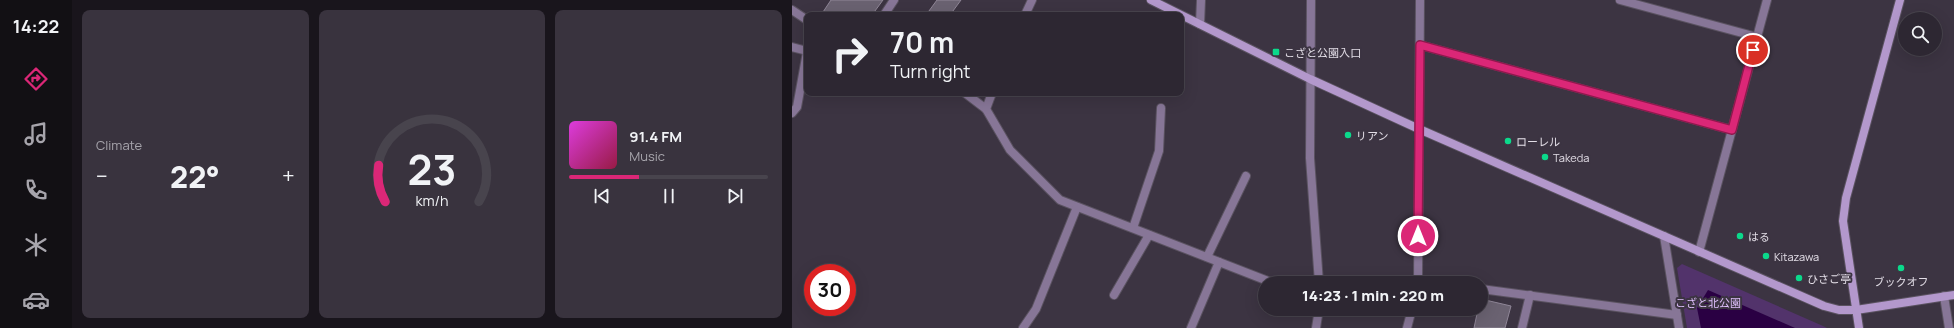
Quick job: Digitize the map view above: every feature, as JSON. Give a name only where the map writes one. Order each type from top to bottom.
[{"type":"street","points":[[886,12],[894,0]]},
{"type":"street","points":[[1026,12],[1032,0]]},
{"type":"street","points":[[1151,0],[1176,12]]},
{"type":"street","points":[[1200,24],[1201,0]]},
{"type":"street","points":[[1311,0],[1310,158],[1318,276]]},
{"type":"street","points":[[1418,276],[1420,0]]},
{"type":"street","points":[[1620,0],[1757,37]]},
{"type":"street","points":[[1699,252],[1767,0]]},
{"type":"street","points":[[1859,328],[1843,221],[1846,198],[1900,0]]},
{"type":"street","points":[[792,10],[804,18]]},
{"type":"street","points":[[1184,16],[1310,79],[1419,129],[1824,306],[1839,310],[1856,310],[1954,294]]},
{"type":"street","points":[[1420,45],[1732,130]]},
{"type":"street","points":[[792,48],[804,50]]},
{"type":"street","points":[[792,113],[797,107],[804,68]]},
{"type":"street","points":[[969,96],[986,109],[1010,150],[1060,200],[1258,277]]},
{"type":"street","points":[[986,109],[991,96]]},
{"type":"street","points":[[1133,228],[1159,151],[1162,108]]},
{"type":"street","points":[[1207,257],[1246,176]]},
{"type":"street","points":[[1023,328],[1036,309],[1077,207]]},
{"type":"street","points":[[1114,295],[1149,235]]},
{"type":"street","points":[[1664,236],[1679,328]]},
{"type":"street","points":[[1191,328],[1219,262]]},
{"type":"street","points":[[1488,290],[1677,314]]},
{"type":"street","points":[[1522,328],[1530,295]]},
{"type":"street","points":[[1944,296],[1949,328]]},
{"type":"street","points":[[1316,328],[1318,316]]},
{"type":"street","points":[[1407,328],[1410,316]]},
{"type":"green space","name":"こざと北公園","points":[[1682,264],[1827,328],[1687,328],[1677,268]]},
{"type":"shaded area","points":[[1708,290],[1795,328],[1701,328],[1697,308]]},
{"type":"building","points":[[831,0],[883,0],[874,12],[823,12]]},
{"type":"building","points":[[937,0],[961,0],[952,12],[928,12]]},
{"type":"building","points":[[1488,301],[1511,306],[1505,328],[1474,328],[1477,316],[1488,316]]},
{"type":"place","name":"こざと公園入口","points":[[1276,52]]},
{"type":"place","name":"リアン","points":[[1348,135]]},
{"type":"place","name":"ローレル","points":[[1508,141]]},
{"type":"place","name":"Takeda","points":[[1545,157]]},
{"type":"place","name":"はる","points":[[1740,236]]},
{"type":"place","name":"Kitazawa","points":[[1766,256]]},
{"type":"place","name":"ブックオフ","points":[[1901,268]]},
{"type":"place","name":"ひさご亭","points":[[1799,278]]},
{"type":"route","points":[[1418,236],[1420,45],[1732,130],[1753,50]]}]
